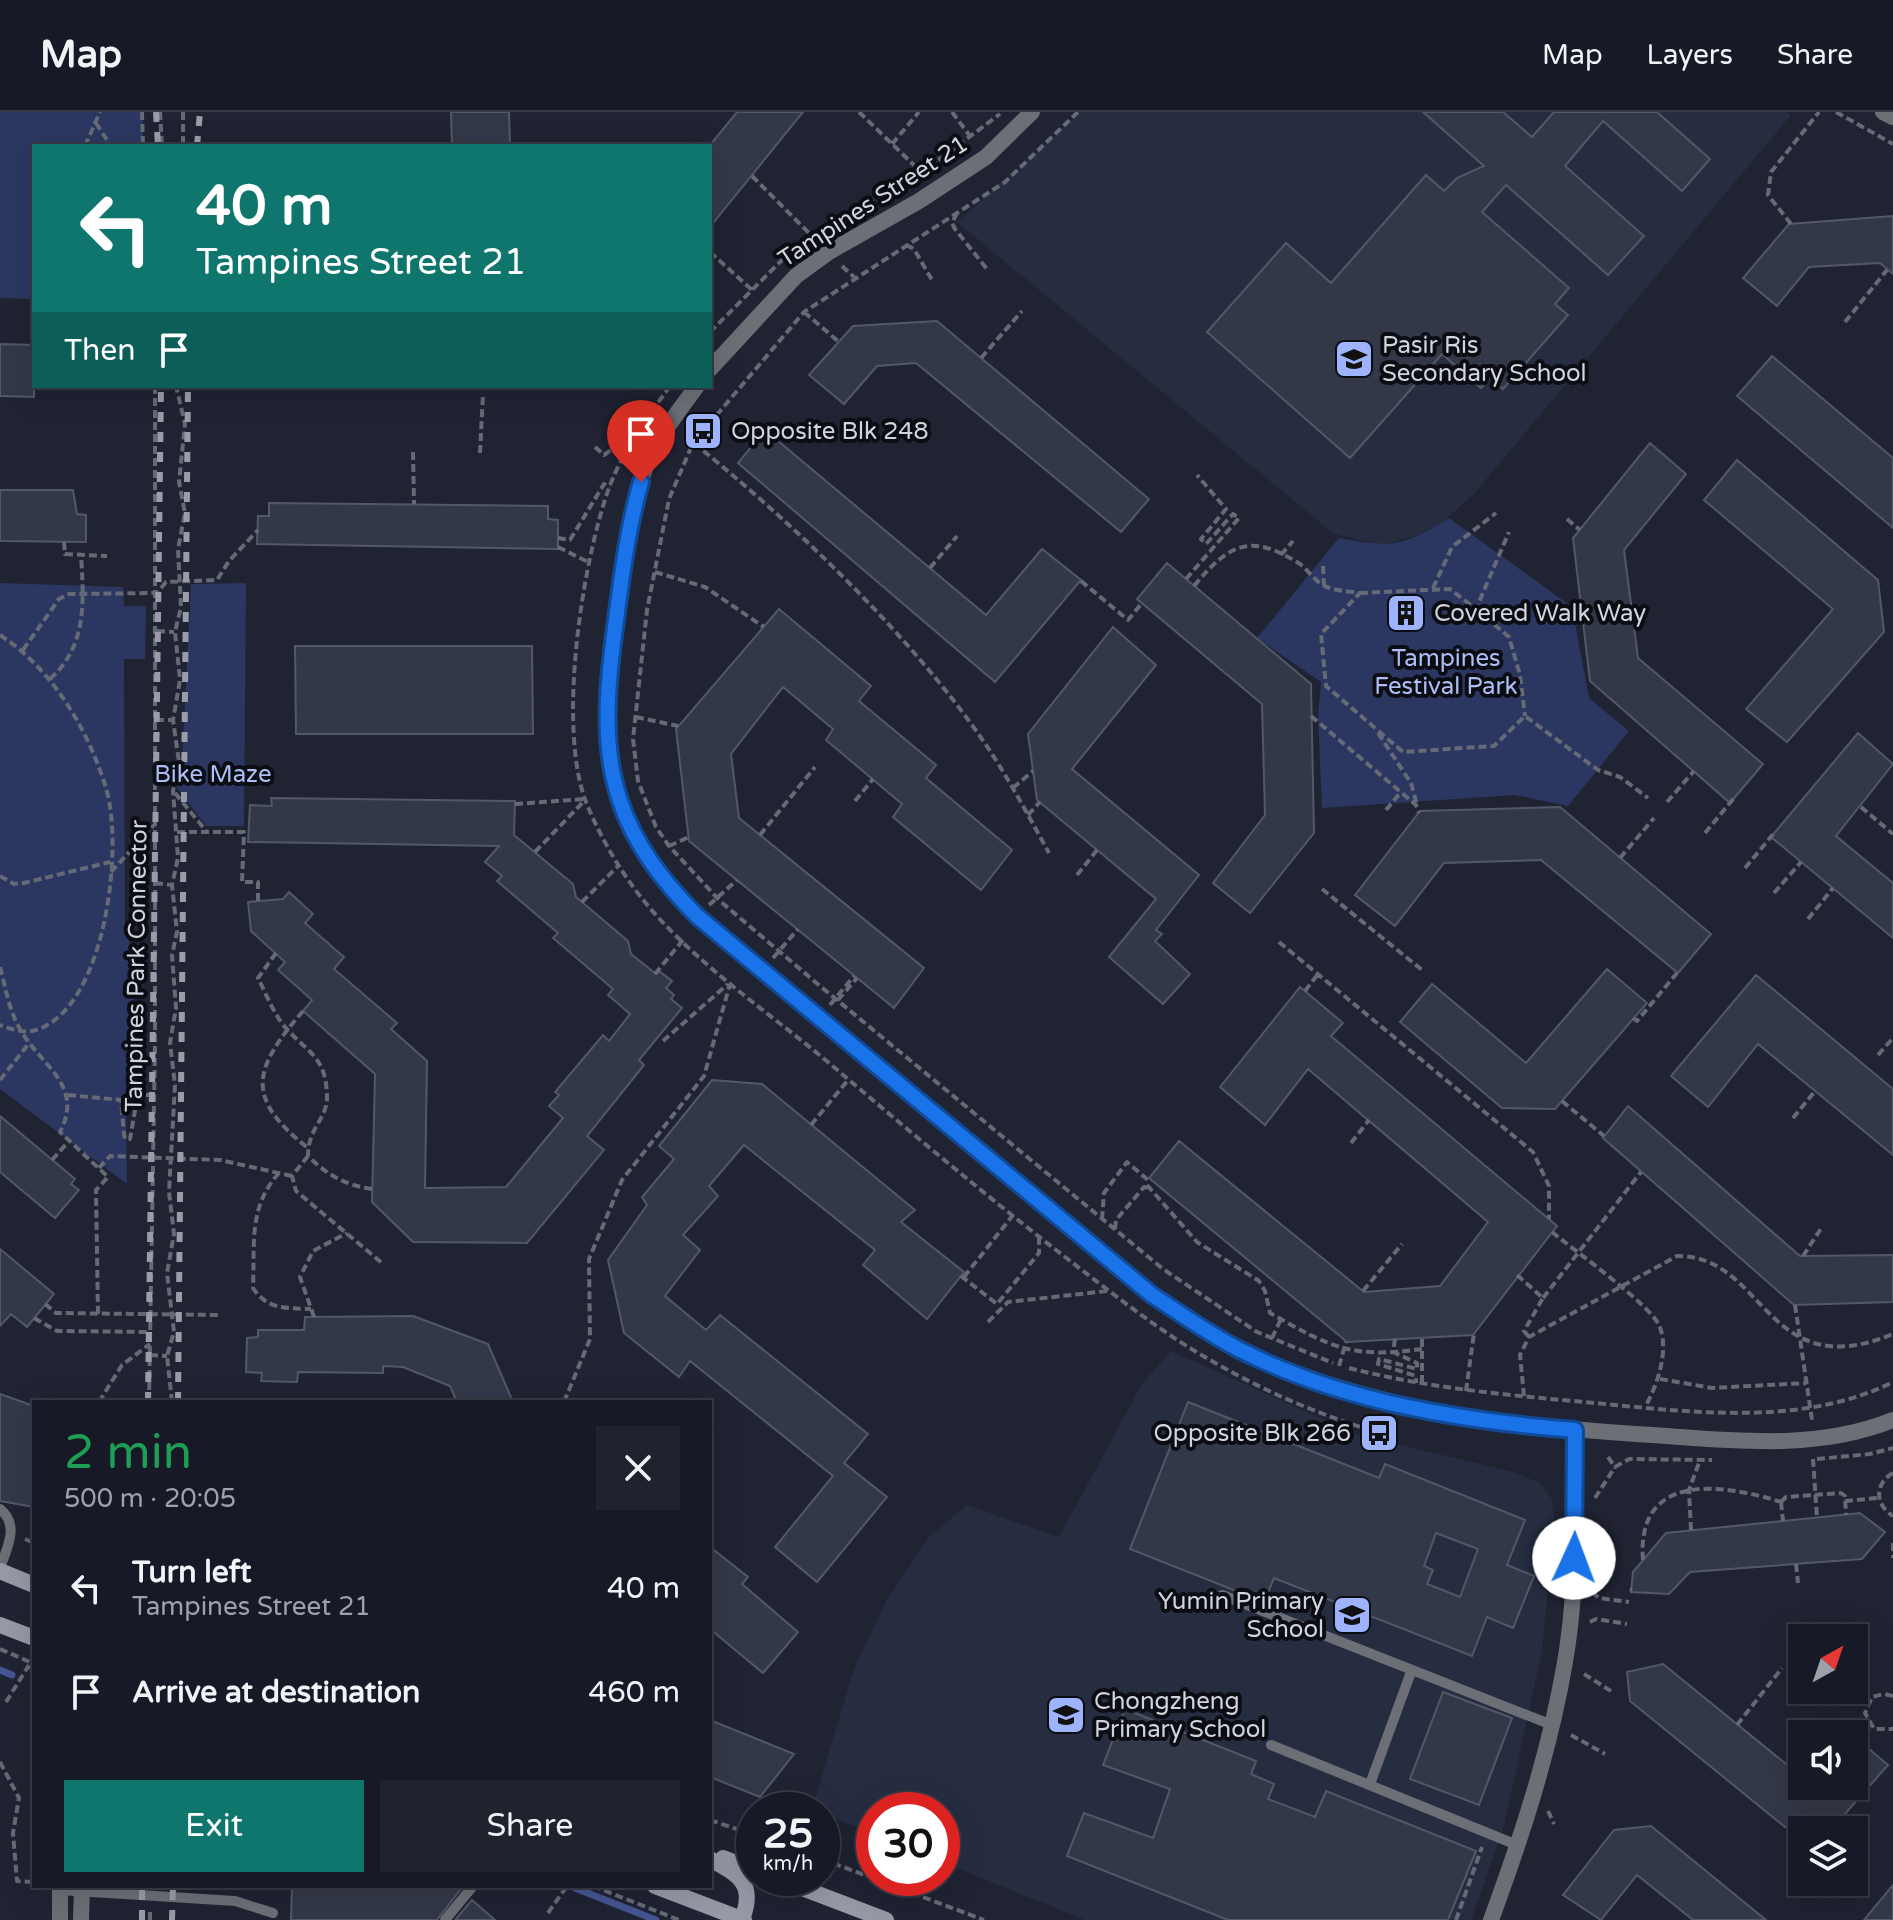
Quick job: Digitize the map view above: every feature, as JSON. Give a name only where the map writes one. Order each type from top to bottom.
[{"type":"main road","points":[[0,1570],[32,1584]]},
{"type":"main road","points":[[0,1625],[32,1637]]},
{"type":"main road","points":[[712,1857],[736,1864]]},
{"type":"main road","points":[[660,1888],[743,1920],[750,1900],[748,1891],[732,1871],[712,1857]]},
{"type":"main road","points":[[823,1896],[886,1920]]},
{"type":"street","name":"Tampines Street 21","points":[[712,367],[770,301],[829,252],[914,204],[986,157],[1032,112]]},
{"type":"street","points":[[1883,112],[1893,117]]},
{"type":"street","points":[[696,388],[650,457],[632,512],[606,709],[608,748],[619,803],[630,830],[667,886],[697,916],[1152,1295],[1240,1350],[1331,1386],[1456,1415],[1575,1430],[1786,1442],[1868,1430],[1893,1420]]},
{"type":"street","points":[[1491,1920],[1517,1845],[1552,1725],[1566,1658],[1574,1558],[1575,1430]]},
{"type":"street","points":[[60,1888],[60,1920]]},
{"type":"street","points":[[81,1920],[82,1889]]},
{"type":"lane","points":[[0,1509],[8,1516],[12,1534],[0,1570]]},
{"type":"lane","points":[[1222,1595],[1552,1725]]},
{"type":"lane","points":[[1370,1784],[1411,1672]]},
{"type":"lane","points":[[1271,1745],[1517,1845]]},
{"type":"lane","points":[[60,1888],[235,1901],[273,1913]]},
{"type":"lane","points":[[445,1920],[471,1888]]},
{"type":"path","points":[[86,144],[100,112]]},
{"type":"path","points":[[142,112],[143,144]]},
{"type":"path","points":[[160,112],[162,144]]},
{"type":"path","points":[[183,112],[183,144]]},
{"type":"path","points":[[859,112],[919,170]]},
{"type":"path","points":[[892,144],[919,112]]},
{"type":"path","points":[[952,112],[986,157]]},
{"type":"path","points":[[1078,112],[1005,182],[804,312],[693,443],[669,499],[655,572],[633,739],[638,781],[656,827],[669,846],[720,901],[1163,1269],[1257,1332],[1339,1366],[1419,1384],[1645,1407],[1733,1412],[1790,1410],[1880,1389],[1893,1382]]},
{"type":"path","points":[[1791,224],[1768,195],[1768,176],[1819,112]]},
{"type":"path","points":[[1836,112],[1893,144]]},
{"type":"path","points":[[96,123],[110,144]]},
{"type":"path","points":[[752,176],[855,278]]},
{"type":"path","points":[[959,211],[952,223],[987,269]]},
{"type":"path","points":[[904,245],[914,249],[932,280]]},
{"type":"path","points":[[712,254],[752,290]]},
{"type":"path","points":[[1845,322],[1887,270]]},
{"type":"path","points":[[981,358],[1022,311]]},
{"type":"path","points":[[804,312],[839,342]]},
{"type":"path","points":[[712,327],[720,322]]},
{"type":"path","name":"Tampines Park Connector","points":[[149,1400],[155,1045],[156,388]]},
{"type":"path","points":[[172,1400],[167,1356],[174,1332],[167,1273],[174,1234],[169,1192],[175,1085],[170,1043],[176,1008],[172,955],[177,932],[172,885],[178,858],[173,791],[179,762],[173,720],[180,680],[175,632],[181,607],[178,549],[185,513],[179,482],[185,424],[176,388]]},
{"type":"path","points":[[669,388],[627,451],[610,487],[589,562],[577,633],[575,744],[586,799],[619,865],[656,915],[730,983],[1050,1245]]},
{"type":"path","points":[[480,453],[483,394]]},
{"type":"path","points":[[614,423],[619,428],[639,412],[647,418]]},
{"type":"path","points":[[667,427],[742,481],[884,622],[965,717],[1013,788],[1049,853]]},
{"type":"path","points":[[595,447],[604,455],[618,445],[627,451]]},
{"type":"path","points":[[413,452],[414,504]]},
{"type":"path","points":[[1186,579],[1239,518],[1233,514],[1206,544],[1201,539],[1226,509],[1197,475]]},
{"type":"path","points":[[558,538],[570,540],[604,484],[610,487]]},
{"type":"path","points":[[1432,589],[1452,547],[1496,513]]},
{"type":"path","points":[[1567,519],[1580,530]]},
{"type":"path","points":[[23,650],[59,599],[69,594],[157,593],[166,582],[217,580],[229,561],[258,530]]},
{"type":"path","points":[[1476,609],[1509,532]]},
{"type":"path","points":[[930,568],[957,536]]},
{"type":"path","points":[[1281,555],[1293,541]]},
{"type":"path","points":[[64,542],[65,554],[107,556]]},
{"type":"path","points":[[1194,586],[1215,561],[1235,547],[1255,544],[1300,564],[1325,587],[1360,593],[1450,589],[1509,637],[1520,675],[1525,716],[1598,770],[1620,777],[1648,798]]},
{"type":"path","points":[[558,547],[589,562]]},
{"type":"path","points":[[50,679],[66,662],[81,631],[84,594],[81,555]]},
{"type":"path","points":[[1323,566],[1325,587]]},
{"type":"path","points":[[655,572],[705,587],[764,627]]},
{"type":"path","points":[[1081,581],[1128,620],[1142,603]]},
{"type":"path","points":[[1360,593],[1321,634],[1326,686],[1403,752],[1494,746],[1525,716]]},
{"type":"path","points":[[157,631],[175,632]]},
{"type":"path","points":[[0,635],[23,650],[50,679],[94,756],[107,789],[112,821],[111,872],[99,943],[84,985],[65,1012],[36,1030],[21,1031],[0,1025]]},
{"type":"path","points":[[1311,716],[1418,810],[1411,783],[1373,726]]},
{"type":"path","points":[[636,717],[678,726]]},
{"type":"path","points":[[156,720],[173,720]]},
{"type":"path","points":[[760,835],[815,767]]},
{"type":"path","points":[[1013,788],[1033,771]]},
{"type":"path","points":[[1667,802],[1694,771]]},
{"type":"path","points":[[855,801],[873,779]]},
{"type":"path","points":[[173,791],[207,832]]},
{"type":"path","points":[[1386,810],[1401,792]]},
{"type":"path","points":[[1705,833],[1734,798]]},
{"type":"path","points":[[515,804],[586,799]]},
{"type":"path","points":[[535,852],[586,799]]},
{"type":"path","points":[[1028,815],[1040,802]]},
{"type":"path","points":[[1861,807],[1893,834]]},
{"type":"path","points":[[1620,858],[1654,818]]},
{"type":"path","points":[[111,872],[155,823]]},
{"type":"path","points":[[177,832],[244,832],[242,882],[258,882],[258,901]]},
{"type":"path","points":[[1745,868],[1775,832]]},
{"type":"path","points":[[669,846],[689,837]]},
{"type":"path","points":[[1077,875],[1097,850]]},
{"type":"path","points":[[0,876],[14,884],[24,883],[110,862]]},
{"type":"path","points":[[1774,893],[1801,862]]},
{"type":"path","points":[[582,902],[619,865]]},
{"type":"path","points":[[720,895],[737,880]]},
{"type":"path","points":[[155,883],[172,885]]},
{"type":"path","points":[[1808,919],[1833,888]]},
{"type":"path","points":[[1322,889],[1422,970]]},
{"type":"path","points":[[782,947],[798,929]]},
{"type":"path","points":[[655,974],[683,940]]},
{"type":"path","points":[[1279,942],[1533,1152],[1549,1186],[1549,1219]]},
{"type":"path","points":[[276,953],[258,978],[288,1028],[317,1055],[326,1075],[327,1103],[308,1136],[308,1156],[292,1176]]},
{"type":"path","points":[[0,967],[6,999],[21,1031],[68,1095],[68,1117],[60,1132],[108,1177],[96,1190],[98,1314]]},
{"type":"path","points":[[1633,1018],[1637,1021],[1677,973]]},
{"type":"path","points":[[1305,991],[1318,974]]},
{"type":"path","points":[[838,1000],[856,977],[839,994]]},
{"type":"path","points":[[663,1041],[730,983]]},
{"type":"path","points":[[565,1400],[590,1339],[589,1259],[622,1180],[704,1076],[730,983]]},
{"type":"path","points":[[303,1011],[275,1044],[261,1081],[267,1107],[288,1133],[308,1148]]},
{"type":"path","points":[[1878,1055],[1893,1038]]},
{"type":"path","points":[[0,1080],[30,1042]]},
{"type":"path","points":[[155,1045],[170,1043]]},
{"type":"path","points":[[811,1125],[848,1080]]},
{"type":"path","points":[[1793,1118],[1815,1091]]},
{"type":"path","points":[[68,1095],[121,1100],[125,1139],[130,1139],[137,1099],[141,1095],[153,1095]]},
{"type":"path","points":[[1562,1101],[1604,1136]]},
{"type":"path","points":[[1351,1143],[1369,1120]]},
{"type":"path","points":[[52,1160],[69,1140]]},
{"type":"path","points":[[99,1168],[110,1156],[173,1161],[220,1160],[292,1176]]},
{"type":"path","points":[[308,1156],[325,1174],[354,1187],[372,1189]]},
{"type":"path","points":[[1102,1219],[1104,1193],[1127,1162],[1149,1183],[1197,1242],[1259,1281],[1265,1291],[1270,1313],[1323,1343],[1344,1350],[1422,1349]]},
{"type":"path","points":[[1529,1337],[1524,1331],[1543,1298],[1641,1172]]},
{"type":"path","points":[[279,1173],[265,1188],[256,1207],[253,1288],[260,1299],[276,1308],[311,1309]]},
{"type":"path","points":[[292,1176],[296,1191],[382,1263]]},
{"type":"path","points":[[1115,1229],[1116,1220],[1149,1183]]},
{"type":"path","points":[[1013,1215],[962,1276],[997,1304],[1039,1253],[1041,1241],[1035,1233]]},
{"type":"path","points":[[1803,1256],[1822,1227]]},
{"type":"path","points":[[1552,1232],[1648,1310],[1658,1324],[1660,1379],[1645,1407]]},
{"type":"path","points":[[314,1317],[300,1277],[313,1251],[347,1233]]},
{"type":"path","points":[[1363,1291],[1402,1244]]},
{"type":"path","points":[[1524,1396],[1520,1355],[1529,1337],[1677,1256],[1700,1258],[1732,1277],[1765,1312],[1800,1339],[1846,1345],[1893,1334]]},
{"type":"path","points":[[1517,1275],[1543,1298]]},
{"type":"path","points":[[988,1322],[1011,1301],[1109,1291]]},
{"type":"path","points":[[45,1304],[56,1313],[218,1315]]},
{"type":"path","points":[[1795,1305],[1809,1402]]},
{"type":"path","points":[[34,1318],[57,1331],[150,1332]]},
{"type":"path","points":[[1272,1338],[1281,1319]]},
{"type":"path","points":[[1466,1391],[1474,1333]]},
{"type":"path","points":[[1419,1384],[1422,1338]]},
{"type":"path","points":[[1394,1350],[1395,1339]]},
{"type":"path","points":[[1339,1366],[1346,1342]]},
{"type":"path","points":[[100,1400],[122,1365],[150,1344]]},
{"type":"path","points":[[1394,1350],[1417,1363],[1417,1369],[1379,1359],[1378,1364],[1416,1376],[1419,1384]]},
{"type":"path","points":[[150,1355],[167,1356]]},
{"type":"path","points":[[1660,1379],[1726,1389],[1807,1383]]},
{"type":"path","points":[[1813,1459],[1817,1518]]},
{"type":"path","points":[[1691,1530],[1689,1490],[1700,1460]]},
{"type":"path","points":[[1893,1473],[1881,1484],[1878,1498],[1885,1511],[1893,1516]]},
{"type":"path","points":[[1643,1560],[1642,1538],[1650,1515],[1669,1495],[1689,1490],[1740,1493],[1781,1502]]},
{"type":"path","points":[[1781,1502],[1786,1497],[1841,1493],[1846,1515]]},
{"type":"path","points":[[1845,1501],[1878,1498]]},
{"type":"path","points":[[1781,1502],[1783,1521]]},
{"type":"path","points":[[1893,1543],[1893,1558]]},
{"type":"path","points":[[1796,1564],[1798,1583]]},
{"type":"path","points":[[1592,1590],[1599,1598],[1629,1602]]},
{"type":"path","points":[[1589,1624],[1596,1619],[1627,1624]]},
{"type":"path","points":[[0,1649],[30,1662]]},
{"type":"path","points":[[30,1662],[32,1671]]},
{"type":"path","points":[[6,1702],[30,1662]]},
{"type":"path","points":[[1737,1725],[1782,1668]]},
{"type":"path","points":[[1584,1674],[1614,1693]]},
{"type":"path","points":[[1893,1696],[1884,1694],[1872,1697],[1865,1713],[1874,1729],[1893,1729]]},
{"type":"path","points":[[1571,1735],[1605,1754]]},
{"type":"path","points":[[0,1762],[19,1798],[13,1833],[17,1881],[32,1882]]},
{"type":"path","points":[[1548,1811],[1554,1824]]},
{"type":"path","points":[[712,1821],[736,1829]]},
{"type":"path","points":[[1456,1920],[1488,1833]]},
{"type":"path","points":[[840,1866],[984,1920]]},
{"type":"path","points":[[548,1913],[566,1888]]},
{"type":"path","points":[[598,1888],[679,1920]]},
{"type":"shaded area","name":"Pasir Ris Secondary School","points":[[1081,112],[1787,112],[1791,115],[1473,495],[1431,532],[1381,545],[1334,534],[957,222]]},
{"type":"shaded area","points":[[1171,1351],[1358,1435],[1510,1471],[1540,1483],[1552,1499],[1554,1522],[1542,1651],[1504,1826],[1471,1920],[1085,1920],[960,1869],[960,1792],[856,1792],[856,1827],[840,1820],[840,1792],[817,1792],[853,1671],[886,1601],[928,1538],[967,1505],[1059,1537],[1142,1384]]},
{"type":"green space","points":[[0,112],[143,112],[143,144],[32,144],[32,299],[0,298]]},
{"type":"green space","name":"Tampines Festival Park","points":[[1449,518],[1572,607],[1589,698],[1629,731],[1568,806],[1515,795],[1322,808],[1318,716],[1321,682],[1257,638],[1339,538],[1372,543],[1397,542],[1421,534]]},
{"type":"green space","points":[[0,583],[123,587],[124,606],[146,606],[145,659],[124,659],[125,935],[138,956],[126,1077],[127,1184],[0,1089]]},
{"type":"green space","name":"Bike Maze","points":[[246,583],[244,826],[206,826],[177,788],[182,762],[191,584]]},
{"type":"building","points":[[451,112],[509,112],[510,144],[452,144]]},
{"type":"building","points":[[737,112],[803,112],[712,225],[711,144]]},
{"type":"building","points":[[1423,112],[1503,112],[1532,137],[1554,112],[1657,112],[1710,159],[1682,191],[1603,121],[1565,166],[1644,236],[1608,275],[1506,185],[1482,212],[1569,288],[1555,304],[1568,315],[1503,389],[1490,378],[1481,388],[1442,354],[1350,458],[1207,332],[1286,243],[1331,283],[1426,175],[1444,191],[1457,178],[1484,166]]},
{"type":"building","points":[[1893,216],[1893,274],[1880,263],[1809,267],[1777,306],[1743,278],[1789,224]]},
{"type":"building","points":[[937,321],[1149,499],[1121,532],[916,363],[877,366],[844,404],[809,375],[853,326]]},
{"type":"building","points":[[0,344],[32,345],[34,397],[0,396]]},
{"type":"building","points":[[1772,356],[1893,458],[1893,528],[1737,396]]},
{"type":"building","points":[[765,430],[986,615],[1042,549],[1081,580],[995,682],[738,463]]},
{"type":"building","points":[[1650,443],[1686,474],[1624,550],[1638,658],[1763,764],[1730,803],[1590,681],[1573,538]]},
{"type":"building","points":[[1737,460],[1878,580],[1884,632],[1787,742],[1746,709],[1833,609],[1704,500]]},
{"type":"building","points":[[0,490],[73,490],[77,514],[86,515],[86,542],[0,541]]},
{"type":"building","points":[[269,503],[548,506],[548,519],[558,520],[558,549],[257,544],[258,516],[269,516]]},
{"type":"building","points":[[1167,563],[1311,684],[1314,833],[1250,913],[1213,883],[1265,815],[1262,704],[1137,599]]},
{"type":"building","points":[[779,609],[871,686],[859,701],[936,765],[926,778],[1012,850],[981,890],[893,817],[902,804],[826,740],[833,729],[783,687],[731,754],[739,818],[924,968],[894,1008],[689,841],[676,729]]},
{"type":"building","points":[[1113,627],[1156,665],[1072,769],[1199,875],[1156,930],[1162,934],[1155,941],[1190,974],[1163,1004],[1109,957],[1156,899],[1037,800],[1028,734]]},
{"type":"building","points":[[295,646],[532,646],[533,734],[296,734]]},
{"type":"building","points":[[1858,733],[1893,764],[1836,836],[1893,883],[1893,938],[1771,837]]},
{"type":"building","points":[[271,798],[515,801],[514,835],[573,884],[576,897],[628,941],[631,954],[656,974],[659,971],[672,981],[666,988],[674,995],[671,999],[682,1008],[639,1060],[644,1065],[587,1136],[604,1150],[527,1243],[413,1242],[372,1202],[375,1074],[303,1011],[312,1000],[278,970],[285,962],[251,931],[248,902],[283,899],[289,892],[313,914],[305,923],[344,957],[334,969],[397,1023],[391,1029],[427,1061],[425,1188],[506,1187],[563,1118],[549,1106],[559,1095],[555,1092],[603,1035],[609,1041],[630,1014],[608,995],[613,989],[553,938],[558,933],[497,881],[502,876],[485,862],[499,846],[248,842],[250,805],[272,806]]},
{"type":"building","points":[[1560,807],[1711,934],[1678,973],[1541,860],[1444,863],[1395,926],[1355,895],[1420,811]]},
{"type":"building","points":[[1607,969],[1647,1003],[1555,1109],[1502,1108],[1400,1022],[1432,984],[1526,1063]]},
{"type":"building","points":[[1756,975],[1893,1089],[1893,1155],[1758,1044],[1708,1107],[1671,1076]]},
{"type":"building","points":[[1300,987],[1343,1023],[1331,1036],[1557,1226],[1473,1335],[1347,1342],[1149,1178],[1179,1141],[1364,1292],[1440,1286],[1488,1222],[1308,1069],[1265,1125],[1220,1087]]},
{"type":"building","points":[[712,1080],[762,1084],[915,1210],[901,1222],[964,1272],[927,1319],[863,1265],[875,1250],[744,1145],[709,1186],[718,1196],[683,1235],[700,1250],[665,1296],[706,1330],[720,1315],[868,1434],[844,1463],[887,1497],[817,1582],[775,1547],[833,1476],[690,1361],[679,1377],[624,1333],[608,1260],[647,1205],[642,1197],[674,1159],[659,1146]]},
{"type":"building","points":[[1628,1106],[1800,1256],[1893,1255],[1893,1302],[1794,1305],[1603,1138]]},
{"type":"building","points":[[0,1116],[75,1179],[71,1184],[79,1190],[55,1218],[0,1172]]},
{"type":"building","points":[[0,1249],[54,1294],[27,1327],[11,1314],[0,1326]]},
{"type":"building","points":[[413,1316],[488,1344],[512,1400],[456,1400],[450,1386],[403,1367],[383,1366],[383,1373],[298,1372],[297,1382],[261,1381],[262,1373],[246,1372],[247,1338],[258,1337],[258,1330],[304,1330],[305,1317]]},
{"type":"building","points":[[0,1394],[31,1405],[32,1507],[0,1501]]},
{"type":"building","points":[[1188,1402],[1379,1478],[1385,1464],[1525,1520],[1507,1565],[1534,1576],[1513,1628],[1487,1617],[1472,1656],[1274,1578],[1264,1602],[1130,1549]],"holes":[[[1436,1533],[1478,1549],[1460,1597],[1427,1584],[1433,1570],[1424,1566]]]},
{"type":"building","points":[[1860,1513],[1885,1532],[1862,1559],[1690,1572],[1669,1594],[1631,1592],[1633,1572],[1666,1533]]},
{"type":"building","points":[[712,1549],[748,1577],[742,1584],[798,1632],[763,1673],[712,1631]]},
{"type":"building","points":[[1663,1664],[1788,1766],[1788,1800],[1857,1800],[1843,1816],[1788,1816],[1788,1827],[1785,1827],[1630,1701],[1627,1672]]},
{"type":"building","points":[[1443,1692],[1512,1718],[1479,1805],[1410,1779]]},
{"type":"building","points":[[1125,1709],[1256,1761],[1251,1774],[1274,1784],[1268,1799],[1315,1817],[1326,1791],[1476,1851],[1448,1920],[1228,1920],[1067,1856],[1084,1813],[1153,1838],[1170,1789],[1103,1765]]},
{"type":"building","points":[[712,1721],[794,1754],[764,1792],[748,1792],[712,1778]]},
{"type":"building","points":[[1868,1748],[1888,1765],[1868,1788]]},
{"type":"building","points":[[1651,1826],[1766,1920],[1693,1920],[1637,1875],[1601,1920],[1563,1895],[1614,1830]]},
{"type":"building","points":[[1893,1885],[1893,1920],[1864,1920]]},
{"type":"building","points":[[292,1888],[460,1890],[437,1920],[291,1920]]},
{"type":"building","points":[[472,1900],[495,1920],[455,1920]]},
{"type":"waterway","points":[[0,1670],[12,1675]]},
{"type":"waterway","points":[[575,1888],[656,1920]]},
{"type":"railway","points":[[156,112],[158,144]]},
{"type":"railway","points":[[197,144],[200,112]]},
{"type":"railway","points":[[148,1400],[161,388]]},
{"type":"railway","points":[[178,1400],[188,388]]},
{"type":"railway","points":[[142,1888],[142,1920]]},
{"type":"railway","points":[[172,1920],[173,1888]]},
{"type":"place","name":"Pasir Ris Secondary School","points":[[1354,359]]},
{"type":"place","name":"Opposite Blk 248","points":[[703,431]]},
{"type":"place","name":"Covered Walk Way","points":[[1406,613]]},
{"type":"place","name":"Opposite Blk 266","points":[[1379,1433]]},
{"type":"place","name":"Yumin Primary School","points":[[1352,1615]]},
{"type":"place","name":"Chongzheng Primary School","points":[[1066,1715]]},
{"type":"route","points":[[641,482],[625,550],[607,683],[608,748],[611,774],[630,830],[667,886],[697,916],[1152,1295],[1240,1350],[1331,1386],[1430,1411],[1575,1430],[1574,1558]]}]
